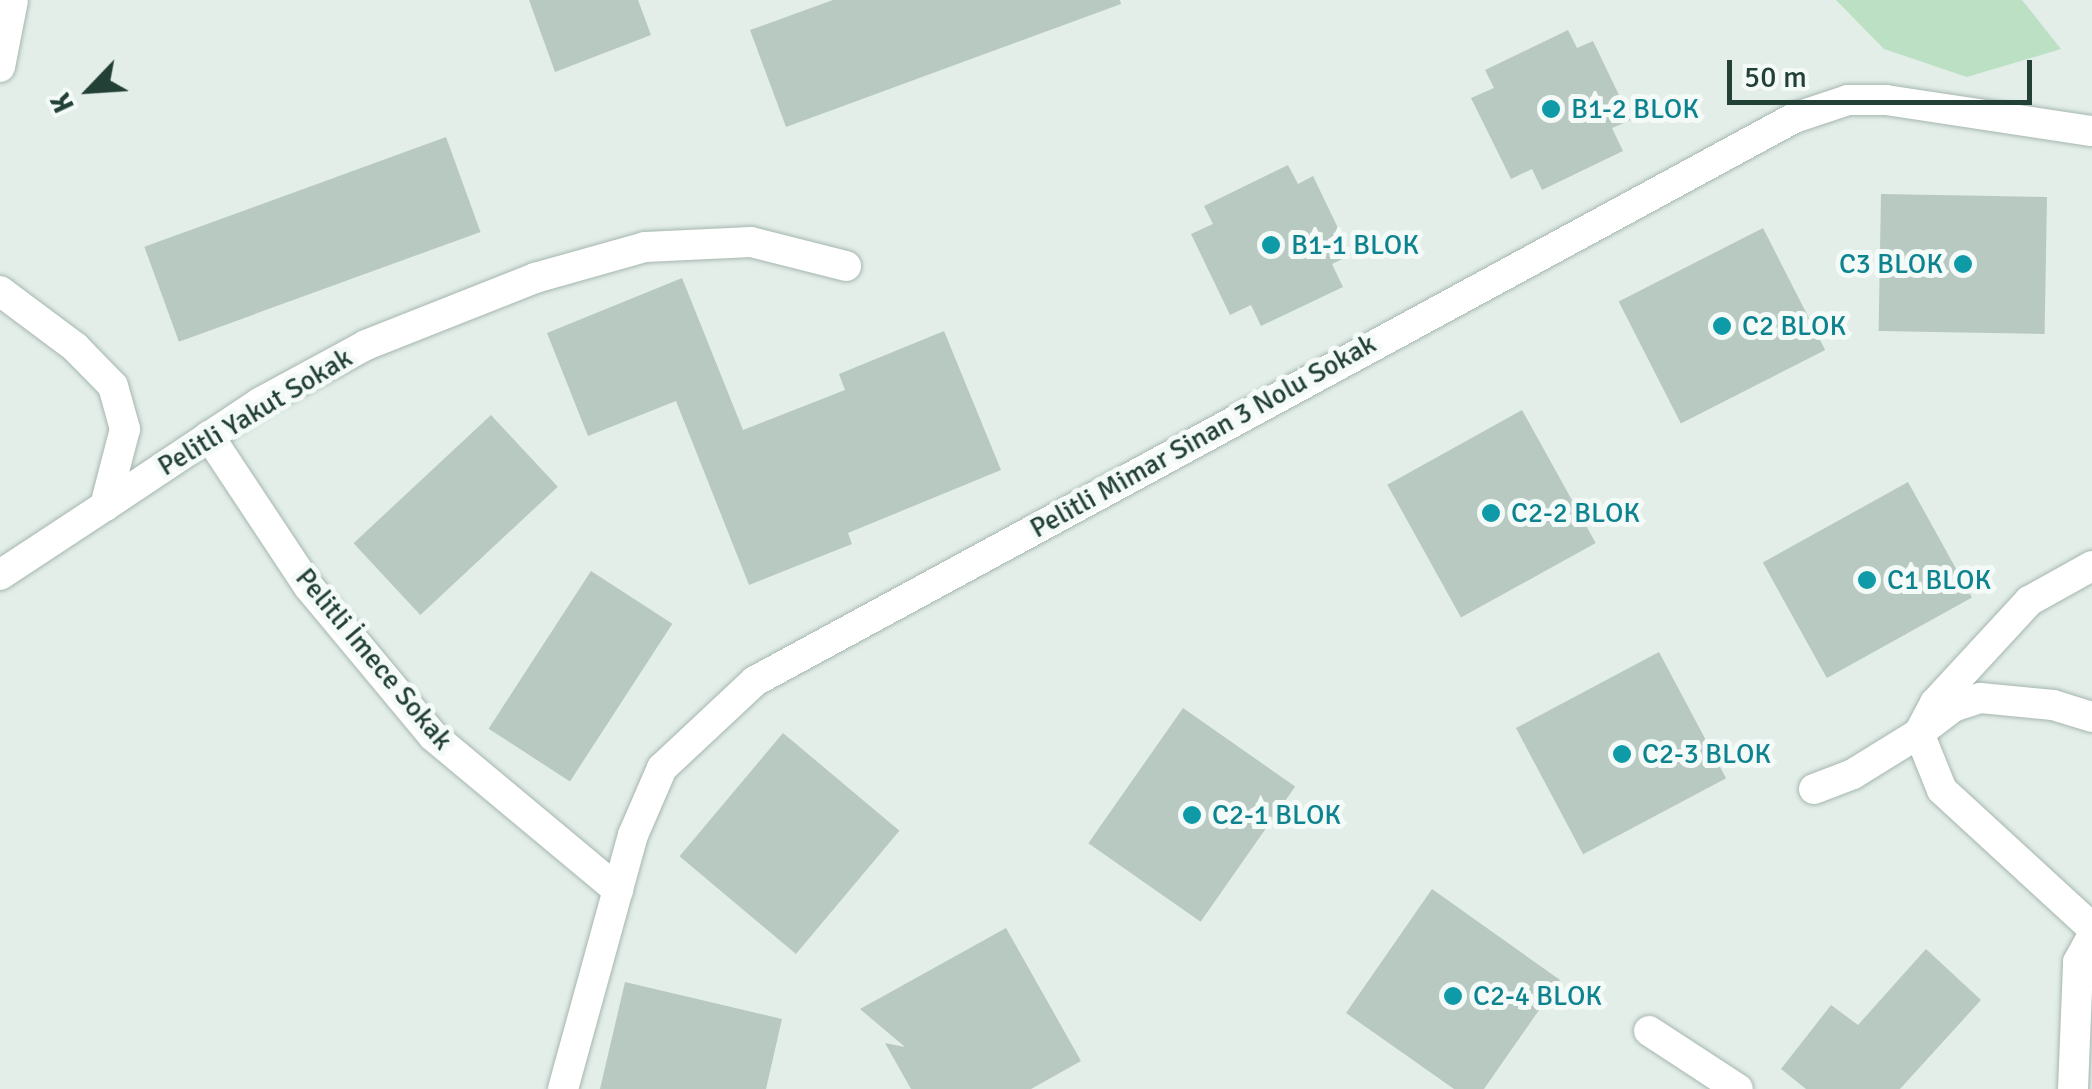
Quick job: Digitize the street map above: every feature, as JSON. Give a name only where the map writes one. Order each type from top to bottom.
[{"type":"street","points":[[0,67],[13,0]]},
{"type":"street","name":"Pelitli Mimar Sinan 3 Nolu Sokak","points":[[563,1089],[618,890],[662,768],[755,681],[1794,118],[1848,100],[1886,100],[2092,131]]},
{"type":"street","name":"Pelitli Yakut Sokak","points":[[104,506],[209,436],[366,345],[535,278],[645,247],[751,242],[846,266]]},
{"type":"street","name":"Pelitli Yakut Sokak","points":[[0,291],[75,348],[112,386],[125,429],[104,506]]},
{"type":"street","name":"Pelitli İmece Sokak","points":[[209,436],[309,587],[433,736],[618,890]]},
{"type":"street","points":[[0,575],[104,506]]},
{"type":"street","points":[[2092,566],[2029,601],[1935,703],[1919,734],[1942,790],[2092,928]]},
{"type":"street","points":[[1814,789],[1853,774],[1953,708],[1980,698],[2053,705],[2092,717]]},
{"type":"street","points":[[2073,1089],[2078,962],[2092,937]]},
{"type":"street","points":[[1649,1031],[1738,1089]]},
{"type":"green space","points":[[1836,0],[2022,0],[2061,49],[1967,77],[1884,49]]},
{"type":"building","points":[[529,0],[638,0],[651,35],[555,72]]},
{"type":"building","points":[[833,0],[1120,0],[1121,4],[786,127],[750,30]]},
{"type":"building","name":"B1-2 BLOK","points":[[1568,30],[1577,48],[1593,41],[1631,120],[1612,128],[1623,151],[1542,190],[1532,169],[1511,179],[1471,98],[1494,88],[1485,70]]},
{"type":"building","points":[[446,137],[481,232],[179,342],[144,247]]},
{"type":"building","name":"B1-1 BLOK","points":[[1288,165],[1298,184],[1313,176],[1351,255],[1332,264],[1343,287],[1261,326],[1251,305],[1230,315],[1191,234],[1213,224],[1204,206]]},
{"type":"building","name":"C3 BLOK","points":[[1881,194],[2047,197],[2045,334],[1879,331]]},
{"type":"building","name":"C2 BLOK","points":[[1763,228],[1825,350],[1681,424],[1619,302]]},
{"type":"building","points":[[682,278],[743,430],[845,390],[839,374],[944,331],[1001,470],[848,533],[852,544],[749,585],[676,401],[588,436],[547,333]]},
{"type":"building","name":"C2-2 BLOK","points":[[1522,410],[1596,543],[1461,618],[1387,485]]},
{"type":"building","points":[[491,415],[558,487],[420,615],[354,543]]},
{"type":"building","name":"C1 BLOK","points":[[1908,482],[1972,597],[1827,678],[1763,562]]},
{"type":"building","points":[[591,571],[672,624],[570,782],[489,729]]},
{"type":"building","name":"C2-3 BLOK","points":[[1659,652],[1726,778],[1583,854],[1516,728]]},
{"type":"building","name":"C2-1 BLOK","points":[[1183,708],[1295,787],[1201,922],[1088,843]]},
{"type":"building","points":[[783,733],[899,831],[796,954],[680,856]]},
{"type":"building","name":"C2-4 BLOK","points":[[1432,889],[1560,980],[1484,1089],[1454,1089],[1346,1013]]},
{"type":"building","points":[[1006,928],[1081,1061],[1031,1089],[911,1089],[885,1043],[905,1047],[860,1009]]},
{"type":"building","points":[[1926,949],[1981,1000],[1900,1089],[1806,1089],[1781,1069],[1831,1005],[1858,1025]]},
{"type":"building","points":[[625,982],[782,1019],[766,1089],[600,1089]]},
{"type":"place","name":"B1-2 BLOK","points":[[1551,109]]},
{"type":"place","name":"B1-1 BLOK","points":[[1271,245]]},
{"type":"place","name":"C3 BLOK","points":[[1963,264]]},
{"type":"place","name":"C2 BLOK","points":[[1722,326]]},
{"type":"place","name":"C2-2 BLOK","points":[[1491,513]]},
{"type":"place","name":"C1 BLOK","points":[[1867,580]]},
{"type":"place","name":"C2-3 BLOK","points":[[1622,754]]},
{"type":"place","name":"C2-1 BLOK","points":[[1192,815]]},
{"type":"place","name":"C2-4 BLOK","points":[[1453,996]]}]
